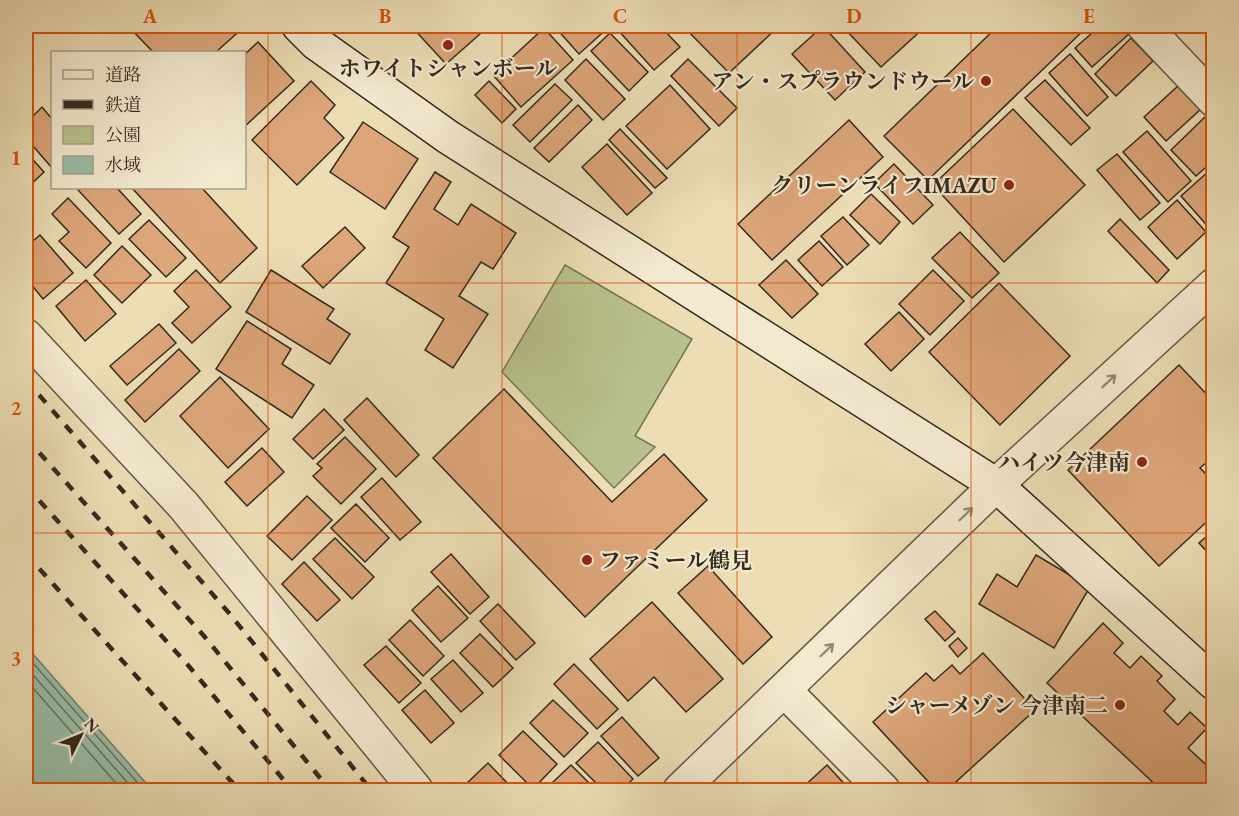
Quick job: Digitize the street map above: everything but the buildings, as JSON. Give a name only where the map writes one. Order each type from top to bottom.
[{"type":"street","points":[[299,26],[316,43],[440,131],[996,485],[1214,683]]},
{"type":"street","points":[[1144,26],[1214,100]]},
{"type":"street","points":[[680,790],[996,485],[1214,285]]},
{"type":"street","points":[[26,336],[184,506],[416,790]]},
{"type":"street","points":[[785,691],[883,790]]},
{"type":"green space","points":[[565,265],[692,339],[635,436],[655,447],[614,488],[502,372]]},
{"type":"water","points":[[26,646],[152,790],[26,790]]},
{"type":"railway","points":[[26,380],[229,613],[371,790]]},
{"type":"railway","points":[[26,438],[204,636],[330,790]]},
{"type":"railway","points":[[26,486],[187,664],[292,790]]},
{"type":"railway","points":[[26,554],[239,790]]},
{"type":"place","name":"ホワイトシャンボール","points":[[448,45]]},
{"type":"place","name":"アン・スプラウンドウール","points":[[986,81]]},
{"type":"place","name":"クリーンライフIMAZU","points":[[1009,185]]},
{"type":"place","name":"ハイツ今津南","points":[[1142,462]]},
{"type":"place","name":"ファミール鶴見","points":[[587,560]]},
{"type":"place","name":"シャーメゾン 今津南二","points":[[1120,705]]}]
